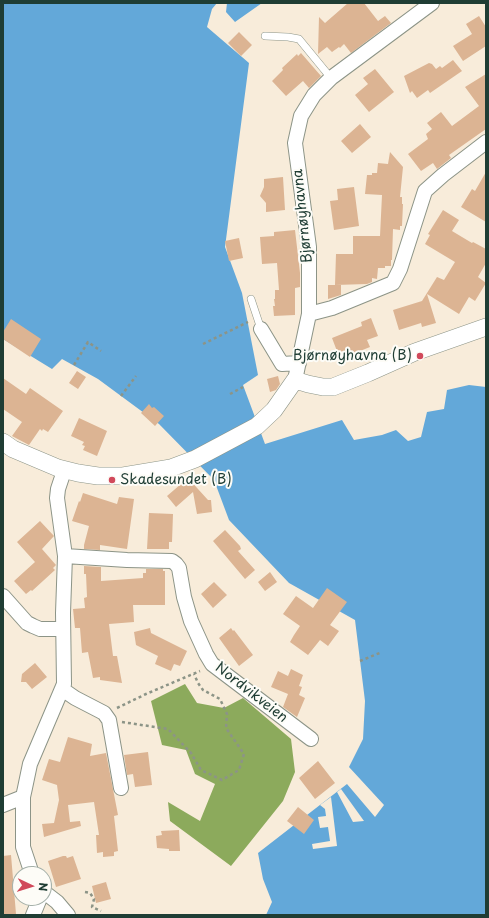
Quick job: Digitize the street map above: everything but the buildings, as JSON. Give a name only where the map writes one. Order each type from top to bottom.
[{"type":"street","name":"Bjørnøyhavna","points":[[294,382],[309,314],[309,247],[295,143],[301,116],[314,95],[331,78],[432,3]]},
{"type":"street","points":[[309,314],[332,308],[393,283],[400,269],[425,191],[443,175],[486,142]]},
{"type":"street","points":[[3,442],[13,449],[66,471],[98,476],[124,476],[171,468],[195,459],[257,426],[274,410],[294,382],[323,387],[333,386],[368,373],[415,352],[486,327]]},
{"type":"street","points":[[261,329],[282,364],[299,364]]},
{"type":"street","points":[[29,866],[23,847],[24,797],[30,764],[62,689],[64,678],[63,629],[65,556],[57,498],[58,489],[63,474],[66,471]]},
{"type":"street","name":"Nordvikveien","points":[[65,556],[121,560],[172,561],[179,568],[184,597],[191,622],[212,664],[311,739]]},
{"type":"street","points":[[3,596],[27,623],[40,629],[63,629]]},
{"type":"street","points":[[62,689],[107,716],[121,788]]},
{"type":"street","points":[[3,805],[24,797]]},
{"type":"street","points":[[52,898],[68,915]]},
{"type":"lane","points":[[265,36],[288,36],[299,39],[331,78]]},
{"type":"lane","points":[[251,299],[261,329]]},
{"type":"path","points":[[203,344],[248,322]]},
{"type":"path","points":[[74,365],[88,342],[101,351]]},
{"type":"path","points":[[121,396],[136,376]]},
{"type":"path","points":[[230,394],[243,387]]},
{"type":"path","points":[[360,661],[382,652]]},
{"type":"path","points":[[107,716],[208,668],[212,664]]},
{"type":"path","points":[[107,716],[168,729],[190,753],[201,770],[222,780],[239,770],[244,754],[226,728],[227,714],[220,699],[203,690],[194,674]]},
{"type":"path","points":[[86,892],[90,893],[94,899],[92,907],[101,911]]},
{"type":"green space","points":[[185,684],[197,703],[224,708],[243,698],[291,739],[295,772],[283,801],[231,866],[170,821],[168,802],[200,821],[215,784],[195,774],[186,750],[162,745],[151,701]]},
{"type":"water","points":[[3,3],[217,3],[212,9],[207,27],[249,63],[225,247],[242,293],[258,375],[243,385],[265,444],[342,420],[354,440],[382,435],[396,430],[408,441],[421,437],[427,412],[444,409],[447,390],[469,385],[486,387],[486,915],[266,915],[272,902],[263,879],[258,853],[347,784],[375,817],[384,805],[349,767],[363,739],[365,701],[355,620],[289,583],[229,520],[214,480],[159,424],[98,379],[62,359],[52,369],[3,339]]},
{"type":"water","points":[[227,3],[262,3],[235,22],[226,12]]},
{"type":"pier","points":[[341,789],[364,821],[353,822],[337,792]]},
{"type":"pier","points":[[331,797],[337,846],[313,849],[312,844],[330,841],[328,827],[320,828],[318,817],[326,816],[325,809],[320,805]]},
{"type":"place","name":"Bjørnøyhavna (B)","points":[[420,356]]},
{"type":"place","name":"Skadesundet (B)","points":[[112,480]]}]
